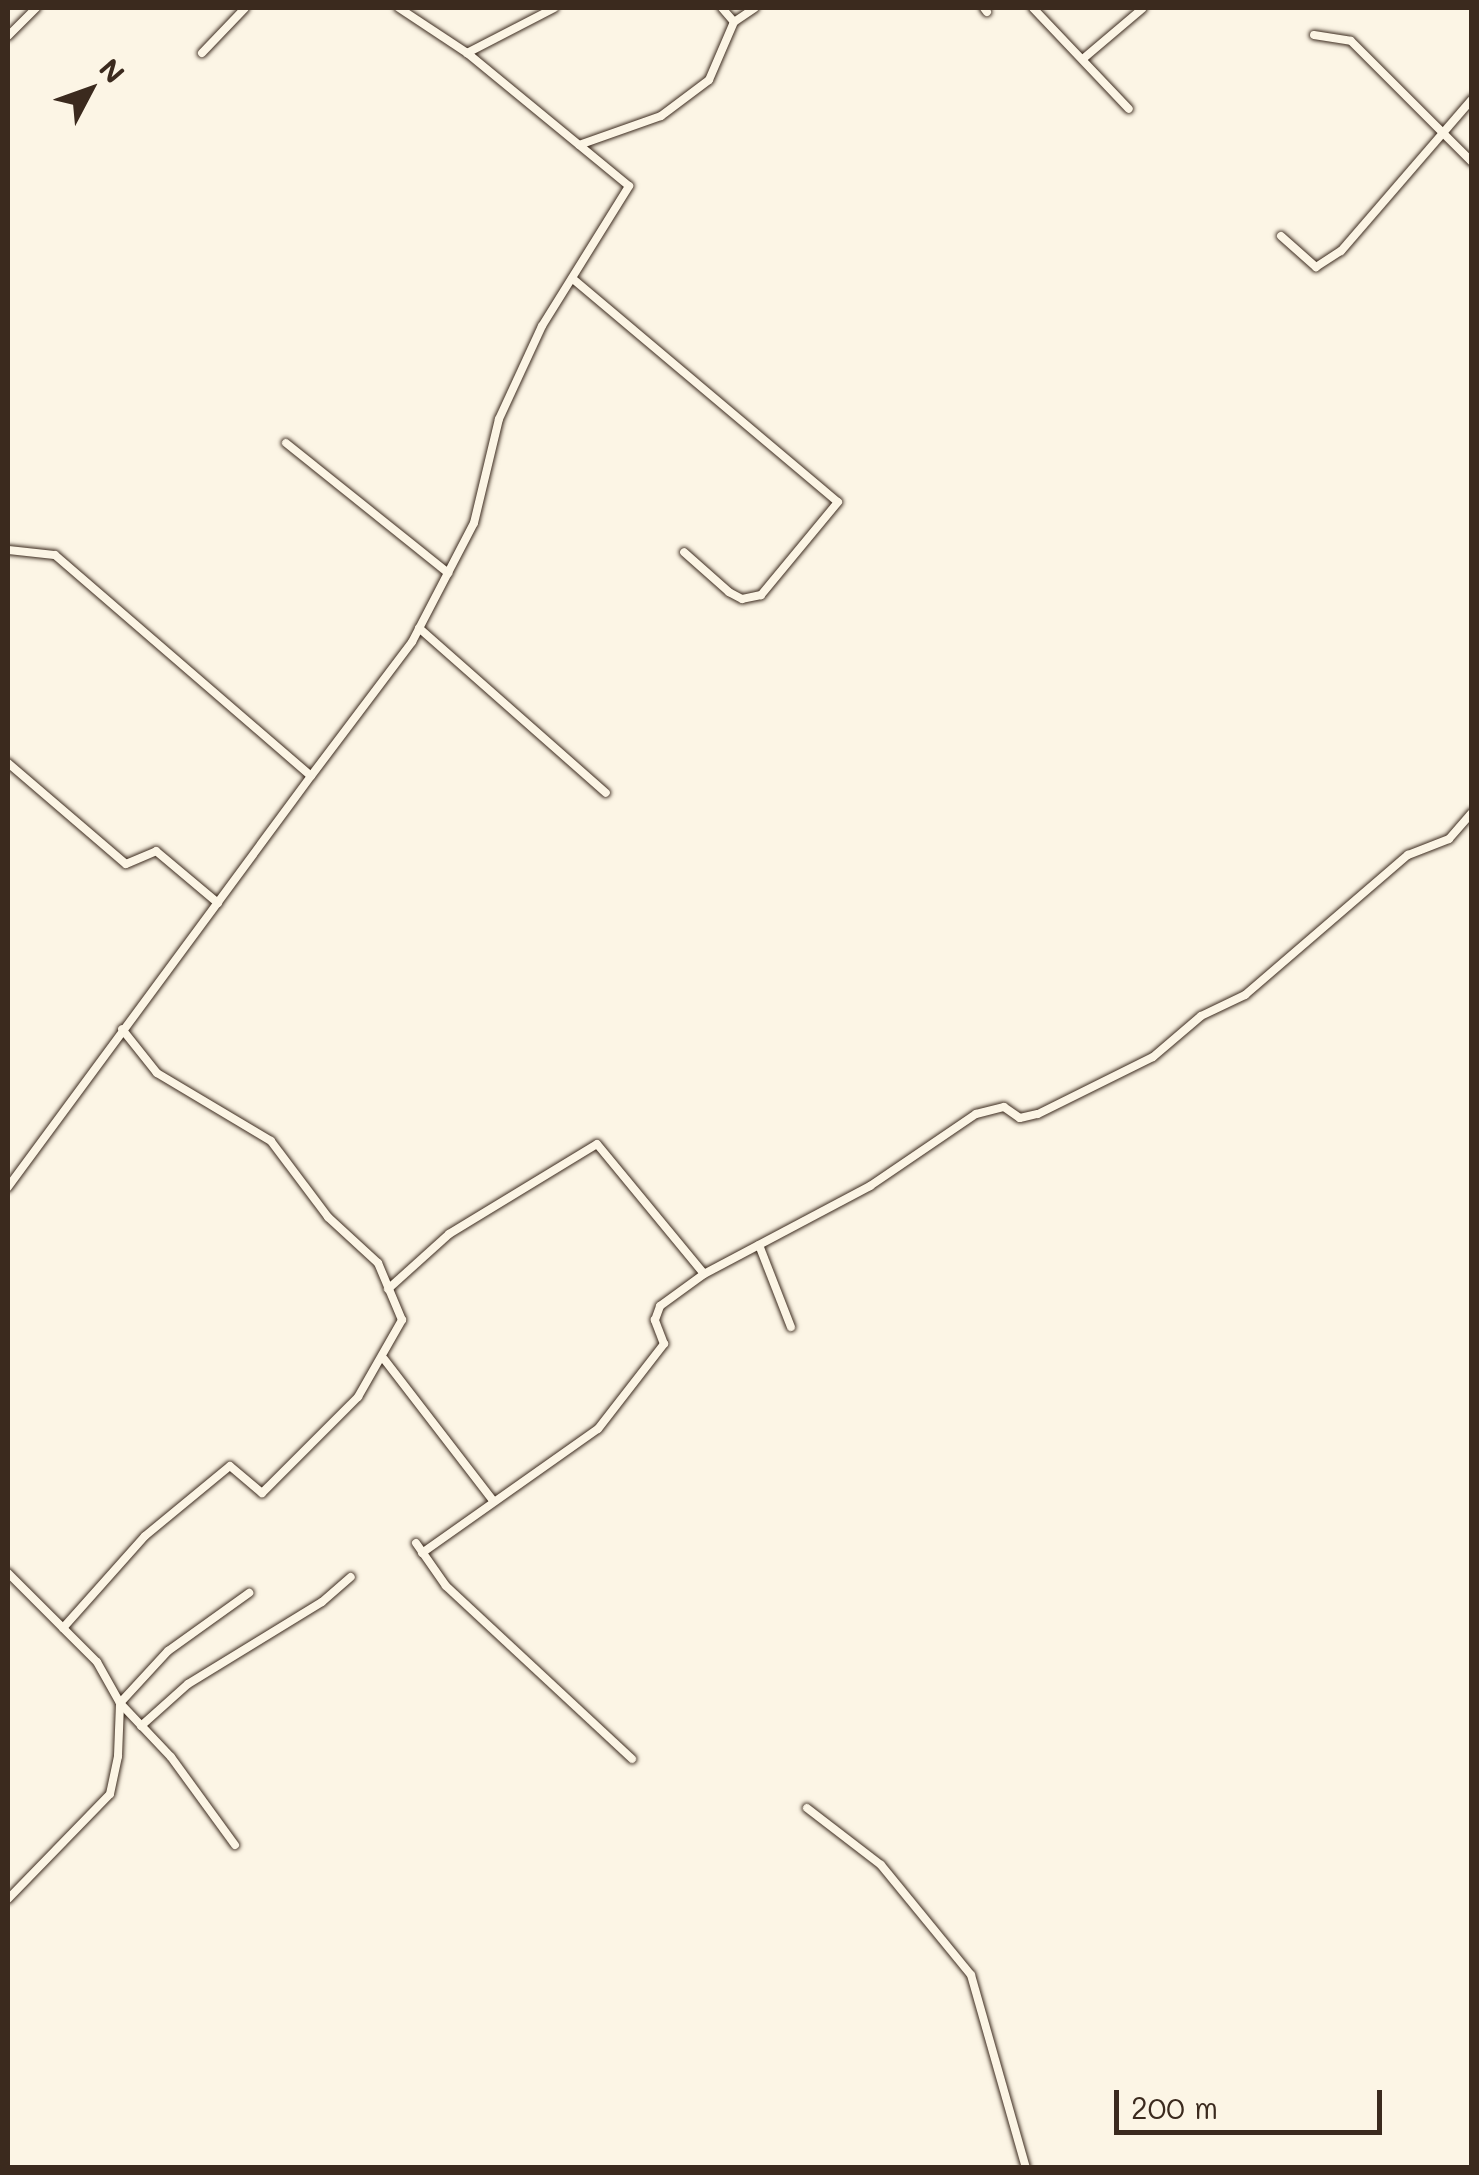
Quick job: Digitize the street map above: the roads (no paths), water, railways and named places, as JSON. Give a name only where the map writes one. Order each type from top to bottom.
[{"type":"street","points":[[8,36],[36,8]]},
{"type":"street","points":[[202,53],[244,8]]},
{"type":"street","points":[[8,1187],[419,628],[474,523],[498,419],[542,326],[630,186],[467,53],[400,8]]},
{"type":"street","points":[[467,53],[554,8]]},
{"type":"street","points":[[722,8],[734,22]]},
{"type":"street","points":[[578,145],[661,116],[709,80],[734,22],[754,8]]},
{"type":"street","points":[[1033,8],[1129,109]]},
{"type":"street","points":[[1084,58],[1143,8]]},
{"type":"street","points":[[1314,34],[1351,40],[1472,162]]},
{"type":"street","points":[[1281,236],[1316,267],[1341,251],[1472,100]]},
{"type":"street","points":[[573,280],[838,502],[760,596],[742,599],[729,592],[684,552]]},
{"type":"street","points":[[286,442],[448,572]]},
{"type":"street","points":[[8,550],[55,555],[312,776]]},
{"type":"street","points":[[419,628],[606,793]]},
{"type":"street","points":[[8,763],[126,864],[156,851],[218,903]]},
{"type":"street","points":[[422,1553],[492,1499],[598,1428],[656,1360],[664,1344],[655,1320],[660,1306],[704,1274],[870,1186],[976,1114],[1004,1107],[1020,1118],[1038,1114],[1153,1058],[1201,1016],[1245,995],[1408,855],[1449,839],[1472,813]]},
{"type":"street","points":[[63,1628],[145,1536],[230,1466],[262,1493],[358,1397],[384,1359],[402,1320],[378,1264],[328,1217],[272,1141],[157,1072],[122,1029]]},
{"type":"street","points":[[388,1289],[449,1234],[598,1144],[704,1274]]},
{"type":"street","points":[[759,1245],[791,1327]]},
{"type":"street","points":[[384,1359],[492,1499]]},
{"type":"street","points":[[416,1543],[446,1586],[632,1758]]},
{"type":"street","points":[[8,1573],[98,1662],[120,1703],[118,1756],[110,1794],[8,1900]]},
{"type":"street","points":[[141,1726],[188,1684],[351,1577]]},
{"type":"street","points":[[235,1845],[120,1703],[168,1651],[249,1593]]},
{"type":"street","points":[[808,1808],[881,1865],[971,1974],[1026,2168]]}]
